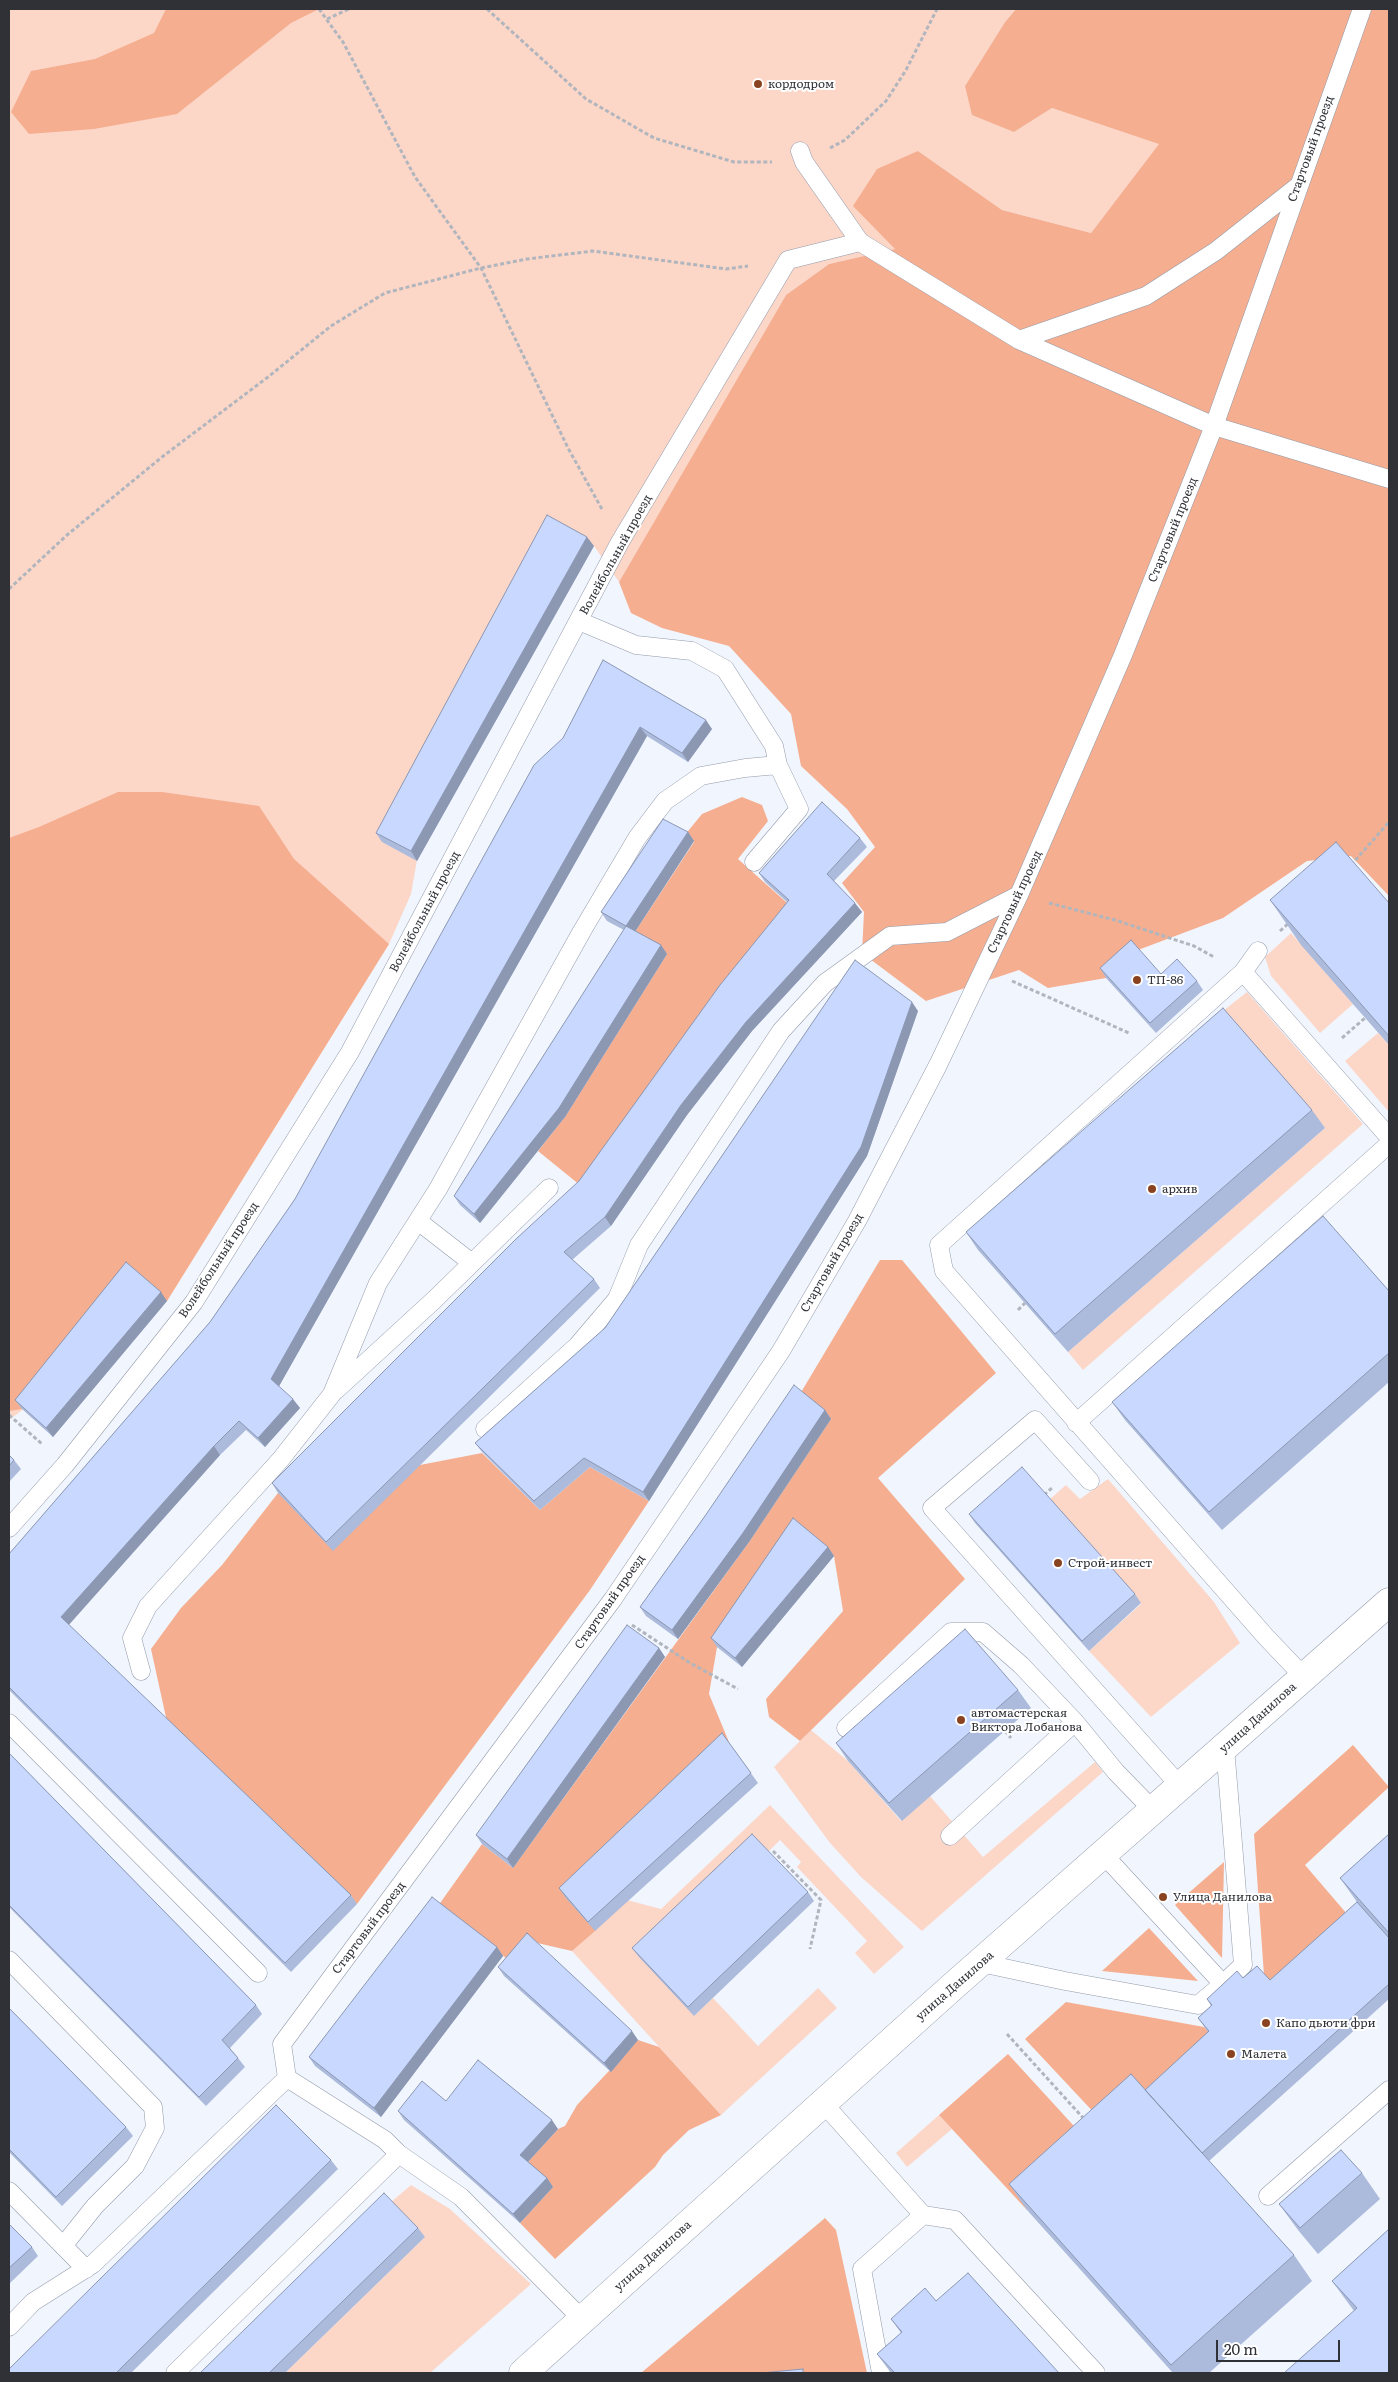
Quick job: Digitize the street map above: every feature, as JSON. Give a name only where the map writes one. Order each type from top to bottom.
[{"type":"street","name":"улица Данилова","points":[[523,2373],[823,2103],[1389,1602]]},
{"type":"lane","name":"Стартовый проезд","points":[[287,2078],[282,2044],[607,1608],[781,1351],[857,1221],[933,1074],[1019,895],[1123,655],[1214,426],[1297,186],[1362,9]]},
{"type":"lane","points":[[802,156],[860,242],[1019,340],[1214,426],[1389,479]]},
{"type":"lane","points":[[1019,340],[1146,296],[1216,252],[1297,186]]},
{"type":"lane","points":[[788,260],[860,242]]},
{"type":"lane","name":"Волейбольный проезд","points":[[9,1528],[65,1465],[194,1302],[350,1052],[620,542],[788,260]]},
{"type":"lane","points":[[579,621],[636,645],[692,650],[725,669],[774,746],[778,766],[799,809],[754,862]]},
{"type":"lane","points":[[332,1394],[378,1283],[443,1181],[582,931],[637,838],[665,801],[701,776],[745,768],[778,766]]},
{"type":"lane","points":[[484,1429],[577,1346],[617,1298],[638,1245],[781,1032],[825,983],[890,936],[947,932],[1019,895]]},
{"type":"lane","points":[[1258,951],[1243,972],[940,1245],[944,1271],[1076,1423],[1266,1637],[1304,1677]]},
{"type":"lane","points":[[1243,972],[1389,1137]]},
{"type":"lane","points":[[1076,1423],[1389,1144]]},
{"type":"lane","points":[[141,1671],[132,1638],[148,1606],[281,1459],[332,1394],[549,1188]]},
{"type":"lane","points":[[418,1221],[472,1263]]},
{"type":"lane","points":[[1090,1481],[1035,1420],[932,1508],[1180,1786]]},
{"type":"lane","points":[[846,1728],[951,1632],[983,1632],[1021,1665],[1075,1722],[1116,1772],[1153,1810]]},
{"type":"lane","points":[[950,1836],[1075,1722]]},
{"type":"lane","points":[[9,1723],[258,1973]]},
{"type":"lane","points":[[981,1963],[1065,1981],[1198,2005],[1223,1984],[1243,1965],[1225,1747]]},
{"type":"lane","points":[[1103,1854],[1223,1984]]},
{"type":"lane","points":[[9,1960],[152,2107],[155,2128],[135,2166],[95,2206],[63,2246]]},
{"type":"lane","points":[[9,2327],[33,2302],[86,2269],[287,2078],[385,2140],[399,2154],[461,2197],[582,2319]]},
{"type":"lane","points":[[1268,2196],[1389,2090]]},
{"type":"lane","points":[[823,2103],[923,2215],[955,2220],[1096,2373]]},
{"type":"lane","points":[[175,2373],[399,2154]]},
{"type":"lane","points":[[9,2192],[86,2269]]},
{"type":"lane","points":[[881,2373],[862,2269],[923,2215]]},
{"type":"path","points":[[319,9],[343,42],[415,178],[481,268],[568,448],[620,542]]},
{"type":"path","points":[[327,20],[349,9]]},
{"type":"path","points":[[488,9],[586,99],[654,138],[734,162],[802,156],[845,140],[886,101],[906,70],[937,9]]},
{"type":"path","points":[[932,18],[933,9]]},
{"type":"path","points":[[9,588],[67,535],[162,457],[268,378],[331,326],[385,292],[481,268],[527,259],[593,251],[726,268],[788,260]]},
{"type":"path","points":[[1350,866],[1389,822]]},
{"type":"path","points":[[1019,895],[1115,920],[1194,946],[1243,972]]},
{"type":"path","points":[[1258,951],[1293,919]]},
{"type":"path","points":[[1044,996],[1073,1006],[1159,1047]]},
{"type":"path","points":[[1335,1044],[1365,1018]]},
{"type":"path","points":[[9,1415],[65,1465]]},
{"type":"path","points":[[607,1608],[690,1663],[738,1689]]},
{"type":"path","points":[[773,1851],[821,1900],[810,1949]]},
{"type":"path","points":[[1007,2034],[1091,2127]]},
{"type":"shaded area","points":[[9,9],[1016,9],[1005,22],[965,86],[1014,132],[1052,108],[1160,143],[1091,233],[1002,210],[918,151],[896,249],[829,264],[786,295],[619,582],[594,546],[382,842],[417,860],[411,894],[389,944],[167,1301],[9,1420]]},
{"type":"shaded area","points":[[166,9],[319,9],[291,23],[177,114],[94,129],[29,134],[11,112],[31,71],[95,59],[154,33]]},
{"type":"shaded area","points":[[1016,9],[1389,9],[1389,896],[1351,856],[1307,861],[1223,918],[1138,950],[1106,978],[1048,988],[1019,970],[926,1001],[862,953],[864,912],[842,883],[875,847],[847,809],[801,766],[791,714],[729,646],[662,628],[631,613],[619,582],[786,295],[829,264],[895,249],[853,206],[877,169],[918,151],[1002,210],[1091,233],[1159,144],[1052,108],[1014,132],[972,115],[965,86],[1005,22]]},
{"type":"shaded area","points":[[118,792],[162,792],[259,806],[294,859],[389,944],[167,1301],[132,1271],[22,1409],[9,1411],[9,838],[39,827]]},
{"type":"shaded area","points":[[742,797],[762,805],[768,821],[738,859],[795,910],[586,1190],[538,1151],[565,1117],[667,954],[633,935],[694,842],[684,836],[702,814]]},
{"type":"shaded area","points":[[1291,933],[1353,1004],[1320,1033],[1271,976],[1265,957]]},
{"type":"shaded area","points":[[1247,992],[1363,1124],[1083,1370],[1068,1352],[1325,1128],[1223,1011]]},
{"type":"shaded area","points":[[1378,1033],[1389,1045],[1389,1112],[1345,1061]]},
{"type":"shaded area","points":[[880,1260],[902,1260],[996,1373],[878,1478],[965,1579],[800,1741],[769,1717],[766,1699],[843,1611],[834,1556],[799,1527],[717,1647],[709,1694],[729,1742],[595,1931],[572,1951],[533,1942],[514,1964],[438,1906],[482,1844],[513,1868],[749,1542],[831,1419],[800,1394]]},
{"type":"shaded area","points":[[482,1453],[540,1510],[590,1467],[649,1501],[590,1590],[357,1904],[167,1722],[151,1649],[181,1608],[222,1565],[278,1493],[330,1479]]},
{"type":"shaded area","points":[[1108,1479],[1214,1602],[1240,1643],[1151,1717],[1089,1651],[1141,1604],[1049,1500],[1066,1485],[1080,1499]]},
{"type":"shaded area","points":[[811,1730],[848,1761],[901,1821],[930,1796],[983,1857],[1095,1762],[1103,1772],[922,1931],[861,1877],[830,1843],[774,1767]]},
{"type":"shaded area","points":[[1353,1745],[1389,1787],[1305,1865],[1353,1921],[1276,1989],[1264,1975],[1254,1834]]},
{"type":"shaded area","points":[[770,1805],[904,1947],[874,1974],[855,1953],[867,1941],[797,1867],[801,1862],[780,1840],[768,1852],[694,2016],[713,1998],[758,2046],[818,1988],[837,2008],[721,2115],[572,1951],[627,1900],[661,1909]]},
{"type":"shaded area","points":[[1224,1862],[1222,1958],[1175,1905]]},
{"type":"shaded area","points":[[1149,1928],[1198,1981],[1102,1971]]},
{"type":"shaded area","points":[[1066,2002],[1204,2027],[1216,2040],[1113,2133],[1025,2039]]},
{"type":"shaded area","points":[[638,2040],[659,2047],[721,2115],[689,2130],[663,2155],[655,2167],[555,2259],[520,2223],[553,2187],[526,2164],[558,2129],[565,2126],[577,2105]]},
{"type":"shaded area","points":[[1008,2054],[1095,2149],[1027,2210],[939,2115]]},
{"type":"shaded area","points":[[939,2115],[952,2129],[907,2167],[896,2153]]},
{"type":"shaded area","points":[[411,2185],[450,2209],[531,2284],[430,2373],[285,2373],[424,2238],[391,2202]]},
{"type":"shaded area","points":[[825,2218],[836,2230],[867,2373],[641,2373]]},
{"type":"building","points":[[547,515],[587,537],[411,851],[376,833]]},
{"type":"building","points":[[603,660],[706,720],[682,753],[640,727],[271,1379],[293,1399],[258,1438],[239,1421],[214,1446],[61,1617],[351,1895],[285,1963],[9,1687],[9,1554],[210,1322],[295,1199],[534,765],[563,738]]},
{"type":"building","points":[[822,802],[860,838],[827,874],[855,903],[746,1022],[681,1105],[605,1217],[564,1252],[594,1279],[326,1542],[272,1483],[516,1239],[579,1181],[720,985],[789,900],[759,873]]},
{"type":"building","points":[[663,819],[688,832],[626,926],[601,912]]},
{"type":"building","points":[[1336,842],[1389,903],[1389,1036],[1270,900]]},
{"type":"building","points":[[626,926],[661,945],[559,1108],[474,1214],[454,1196]]},
{"type":"building","points":[[1131,940],[1161,974],[1177,959],[1197,981],[1150,1023],[1100,968]]},
{"type":"building","points":[[855,960],[912,1002],[861,1147],[643,1492],[584,1458],[534,1501],[475,1443],[605,1328]]},
{"type":"building","name":"архив","points":[[1223,1008],[1312,1110],[1055,1334],[966,1232]]},
{"type":"building","points":[[1323,1216],[1389,1291],[1389,1353],[1209,1512],[1112,1402]]},
{"type":"building","points":[[126,1262],[161,1292],[46,1428],[15,1400]]},
{"type":"building","points":[[794,1385],[825,1410],[743,1533],[672,1630],[640,1607],[705,1516]]},
{"type":"building","points":[[9,1455],[14,1460],[9,1466]]},
{"type":"building","name":"Строй-инвест","points":[[1022,1467],[1135,1594],[1082,1641],[969,1514]]},
{"type":"building","points":[[793,1518],[828,1547],[735,1658],[711,1638]]},
{"type":"building","points":[[627,1625],[659,1648],[507,1859],[476,1835]]},
{"type":"building","points":[[965,1629],[1018,1690],[889,1803],[836,1743]]},
{"type":"building","points":[[722,1733],[751,1773],[588,1922],[559,1888]]},
{"type":"building","points":[[9,1753],[256,2005],[222,2040],[238,2058],[199,2097],[9,1905]]},
{"type":"building","points":[[752,1834],[808,1892],[688,2007],[632,1948]]},
{"type":"building","points":[[1389,1834],[1389,1933],[1340,1878]]},
{"type":"building","points":[[432,1897],[497,1947],[374,2108],[309,2057]]},
{"type":"building","points":[[1357,1902],[1389,1938],[1389,1984],[1202,2153],[1145,2090],[1209,2031],[1198,2018],[1212,2005],[1207,1999],[1237,1971],[1243,1978],[1257,1966],[1270,1980]]},
{"type":"building","points":[[527,1933],[632,2031],[604,2063],[498,1967]]},
{"type":"building","points":[[9,2008],[126,2127],[56,2197],[9,2149]]},
{"type":"building","points":[[478,2060],[552,2120],[520,2155],[547,2178],[513,2214],[398,2111],[422,2081],[446,2101]]},
{"type":"building","points":[[1131,2074],[1294,2255],[1171,2365],[1009,2184]]},
{"type":"building","points":[[276,2105],[331,2160],[116,2373],[9,2373],[9,2369]]},
{"type":"building","points":[[1341,2150],[1362,2173],[1300,2228],[1279,2204]]},
{"type":"building","points":[[384,2193],[418,2228],[269,2373],[200,2373]]},
{"type":"building","points":[[9,2224],[32,2247],[9,2268]]},
{"type":"building","points":[[1389,2229],[1389,2373],[1284,2373],[1357,2308],[1332,2281]]},
{"type":"building","points":[[968,2273],[1059,2373],[895,2373],[877,2354],[902,2332],[891,2319],[925,2288],[936,2301]]},
{"type":"building","points":[[803,2369],[803,2373],[761,2373]]},
{"type":"place","name":"кордодром","points":[[758,84]]},
{"type":"place","name":"ТП-86","points":[[1137,980]]},
{"type":"place","name":"архив","points":[[1152,1189]]},
{"type":"place","name":"Строй-инвест","points":[[1058,1563]]},
{"type":"place","name":"автомастерская Виктора Лобанова","points":[[961,1720]]},
{"type":"place","name":"Улица Данилова","points":[[1163,1897]]},
{"type":"place","name":"Капо дьюти фри","points":[[1266,2023]]},
{"type":"place","name":"Малета","points":[[1231,2054]]}]
